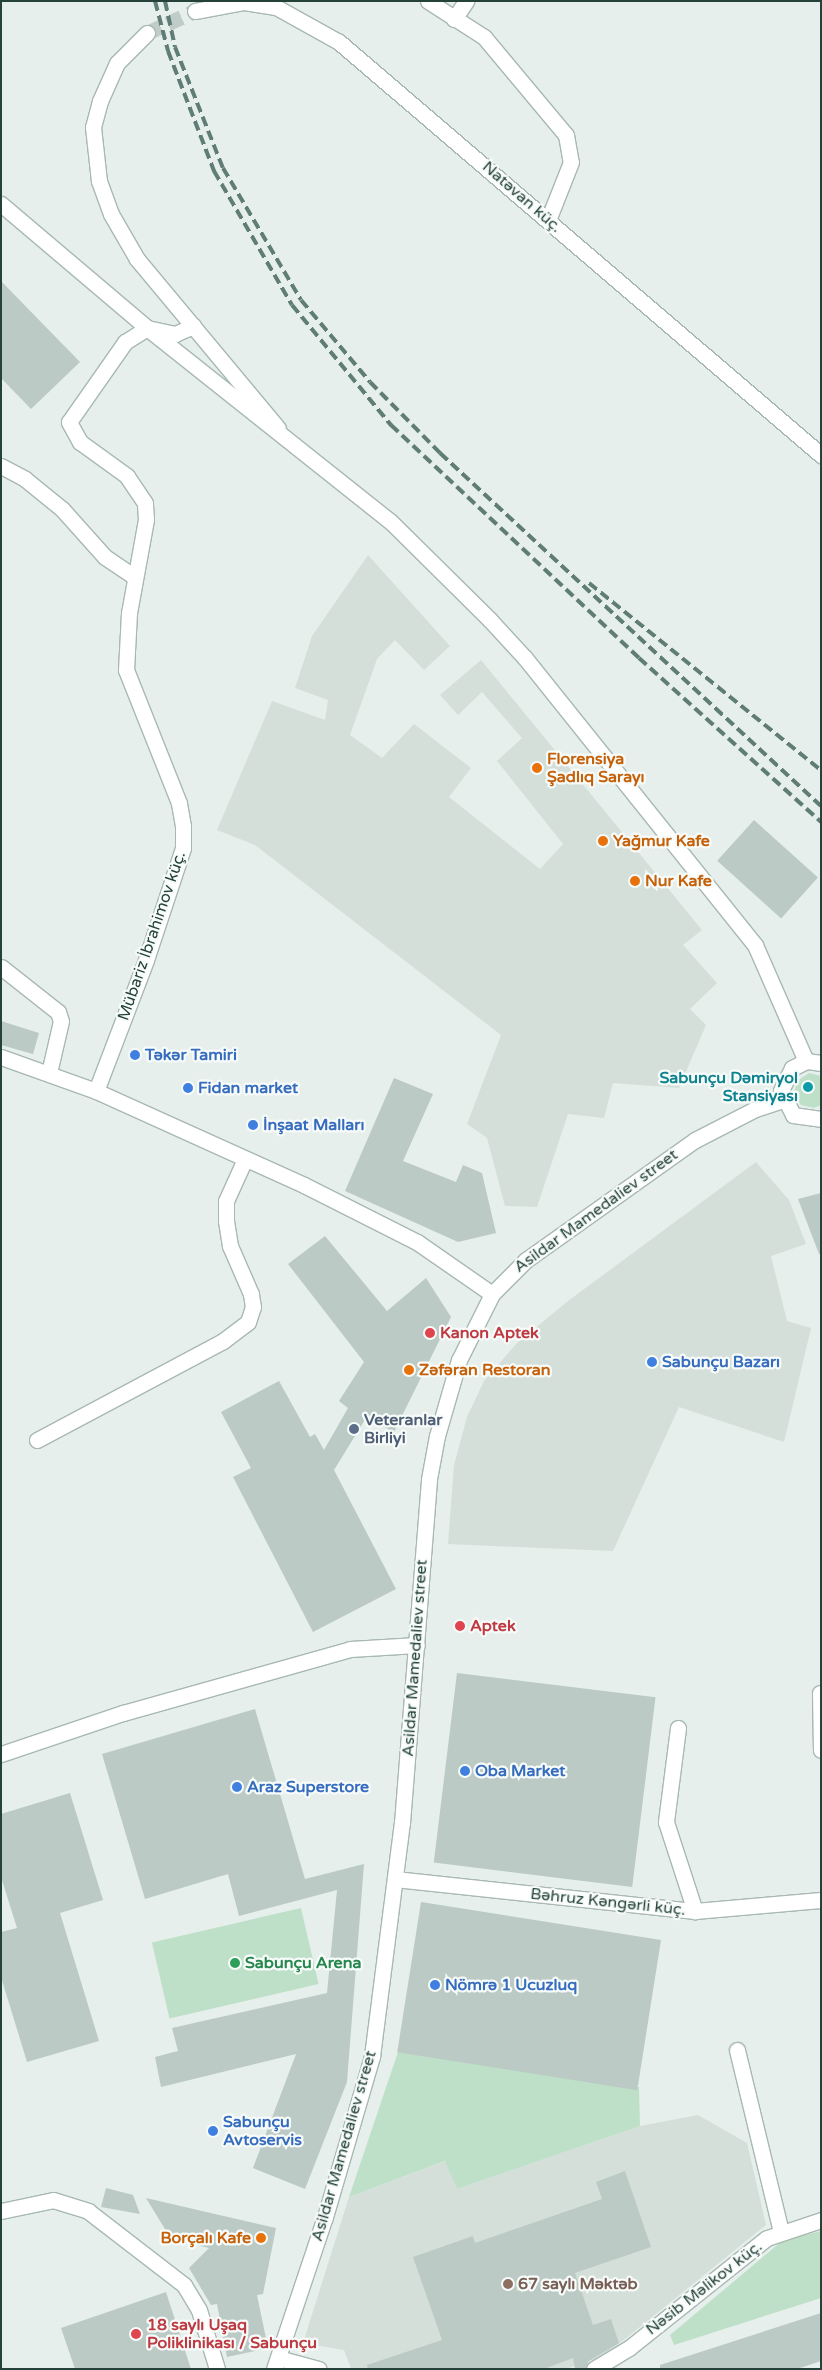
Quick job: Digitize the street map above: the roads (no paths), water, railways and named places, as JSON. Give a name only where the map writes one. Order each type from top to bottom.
[{"type":"street","points":[[428,1],[484,37],[566,135],[571,162],[548,220]]},
{"type":"street","points":[[454,19],[466,1]]},
{"type":"street","name":"Natəvan küç.","points":[[195,10],[244,2],[276,7],[303,19],[339,42],[821,455]]},
{"type":"street","points":[[147,34],[131,46],[108,78],[93,127],[94,154],[111,214],[137,259],[285,437]]},
{"type":"street","points":[[1,204],[147,328],[390,521],[525,658],[754,945],[814,1062],[786,1074],[781,1091],[782,1100],[793,1115],[811,1120],[821,1119]]},
{"type":"street","points":[[147,328],[175,334],[193,326]]},
{"type":"street","name":"Mübariz İbrahimov küç.","points":[[96,1091],[132,1001],[183,848],[179,803],[126,670],[125,650],[145,503],[127,476],[80,442],[70,422],[112,357],[147,328]]},
{"type":"street","points":[[1,466],[25,479],[62,509],[105,557],[135,577]]},
{"type":"street","points":[[1,967],[58,1012],[61,1021],[49,1073]]},
{"type":"street","points":[[1,1057],[96,1091],[245,1159],[417,1242],[492,1294]]},
{"type":"street","name":"Asildar Mamedaliev street","points":[[276,2363],[364,2091],[378,2017],[395,1879],[417,1645],[428,1495],[437,1436],[459,1360],[492,1294],[526,1260],[662,1162],[727,1122],[782,1100]]},
{"type":"street","points":[[37,1440],[223,1340],[248,1322],[253,1307],[251,1294],[230,1246],[226,1221],[226,1201],[245,1159]]},
{"type":"street","points":[[1,1754],[123,1713],[350,1649],[417,1645]]},
{"type":"street","points":[[820,1693],[821,1750]]},
{"type":"street","points":[[678,1728],[666,1822],[695,1911]]},
{"type":"street","name":"Bəhruz Kəngərli küç.","points":[[395,1879],[695,1911],[821,1900]]},
{"type":"street","points":[[737,2050],[781,2232]]},
{"type":"street","points":[[1,2211],[53,2200],[88,2211],[184,2285],[199,2310],[217,2369]]},
{"type":"street","name":"Nəsib Məlikov küç.","points":[[594,2369],[629,2348],[767,2238],[821,2220]]},
{"type":"street","points":[[276,2363],[319,2369]]},
{"type":"tunnel","points":[[147,33],[195,11]]},
{"type":"railway","points":[[155,1],[168,51],[214,171],[292,305],[391,425],[639,658],[821,822]]},
{"type":"railway","points":[[165,1],[175,47],[223,168],[301,300],[370,382],[440,453],[821,806]]},
{"type":"railway","points":[[589,583],[821,770]]},
{"type":"place","name":"Florensiya Şadlıq Sarayı","points":[[537,768]]},
{"type":"place","name":"Yağmur Kafe","points":[[603,841]]},
{"type":"place","name":"Nur Kafe","points":[[635,881]]},
{"type":"place","name":"Təkər Tamiri","points":[[135,1055]]},
{"type":"place","name":"Sabunçu Dəmiryol Stansiyası","points":[[808,1087]]},
{"type":"place","name":"Fidan market","points":[[188,1088]]},
{"type":"place","name":"İnşaat Malları","points":[[253,1125]]},
{"type":"place","name":"Kanon Aptek","points":[[430,1333]]},
{"type":"place","name":"Sabunçu Bazarı","points":[[652,1362]]},
{"type":"place","name":"Zəfəran Restoran","points":[[409,1370]]},
{"type":"place","name":"Veteranlar Birliyi","points":[[354,1429]]},
{"type":"place","name":"Aptek","points":[[460,1626]]},
{"type":"place","name":"Oba Market","points":[[465,1771]]},
{"type":"place","name":"Araz Superstore","points":[[237,1787]]},
{"type":"place","name":"Sabunçu Arena","points":[[235,1963]]},
{"type":"place","name":"Nömrə 1 Ucuzluq","points":[[435,1985]]},
{"type":"place","name":"Sabunçu Avtoservis","points":[[213,2131]]},
{"type":"place","name":"Borçalı Kafe","points":[[261,2238]]},
{"type":"place","name":"67 saylı Məktəb","points":[[508,2284]]},
{"type":"place","name":"18 saylı Uşaq Poliklinikası / Sabunçu","points":[[136,2334]]}]
